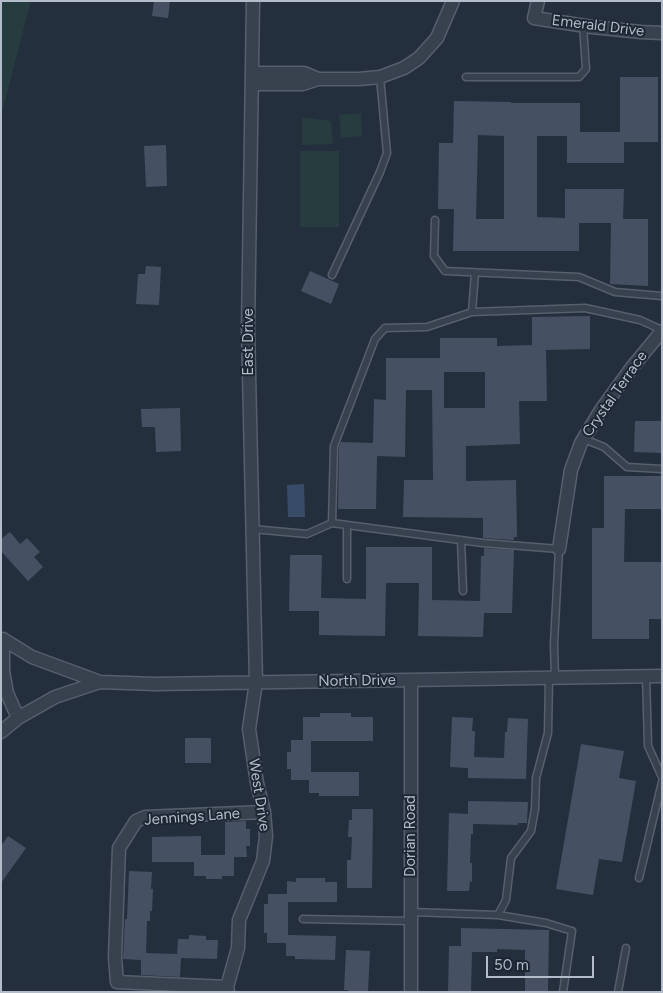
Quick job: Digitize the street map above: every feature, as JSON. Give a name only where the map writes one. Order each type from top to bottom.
[{"type":"street","name":"East Drive","points":[[253,1],[248,329],[256,682]]},
{"type":"street","points":[[253,78],[304,73],[318,79],[359,79],[380,77],[404,68],[419,58],[437,38],[454,1]]},
{"type":"street","name":"Emerald Drive","points":[[538,1],[534,18],[584,26],[662,33]]},
{"type":"street","name":"Crystal Terrace","points":[[559,549],[571,470],[584,439],[601,410],[662,330]]},
{"type":"street","points":[[2,638],[32,657],[100,682]]},
{"type":"street","points":[[2,638],[3,671],[7,693],[18,718]]},
{"type":"street","name":"North Drive","points":[[1,732],[18,718],[56,697],[100,682],[154,684],[662,676]]},
{"type":"street","name":"Dorian Road","points":[[411,680],[411,992]]},
{"type":"street","name":"West Drive","points":[[228,989],[238,948],[239,920],[263,861],[266,836],[264,812],[249,729],[256,682]]},
{"type":"street","name":"Jennings Lane","points":[[117,987],[115,957],[119,848],[136,821],[145,817],[264,812]]},
{"type":"street","points":[[117,987],[228,989]]},
{"type":"lane","points":[[466,77],[580,77],[586,69],[584,26]]},
{"type":"lane","points":[[332,274],[387,153],[380,77]]},
{"type":"lane","points":[[435,220],[434,256],[445,271],[579,276],[615,292],[662,296]]},
{"type":"lane","points":[[472,312],[475,273]]},
{"type":"lane","points":[[332,523],[334,446],[375,338],[385,328],[427,327],[472,312],[585,308],[640,320],[662,330]]},
{"type":"lane","points":[[584,439],[604,447],[627,467],[662,469]]},
{"type":"lane","points":[[252,529],[307,534],[332,523],[461,540],[559,549],[548,733],[536,778],[535,809],[531,831],[510,858],[506,900],[498,915]]},
{"type":"lane","points":[[346,579],[347,525]]},
{"type":"lane","points":[[461,540],[463,591]]},
{"type":"lane","points":[[646,676],[648,746],[662,777]]},
{"type":"lane","points":[[639,878],[662,782]]},
{"type":"lane","points":[[303,919],[498,915],[546,923],[572,931],[563,992]]},
{"type":"lane","points":[[618,992],[626,948]]},
{"type":"green space","points":[[1,1],[31,1],[1,116]]},
{"type":"green space","points":[[361,113],[362,136],[341,138],[339,115]]},
{"type":"green space","points":[[302,117],[331,121],[333,144],[302,145]]},
{"type":"green space","points":[[300,151],[339,151],[339,227],[300,227]]},
{"type":"water","points":[[304,484],[305,517],[288,517],[287,485]]},
{"type":"building","points":[[154,1],[170,1],[168,18],[152,16]]},
{"type":"building","points":[[620,77],[658,77],[658,142],[624,142],[624,163],[567,163],[567,136],[537,136],[537,217],[565,218],[565,189],[624,189],[623,219],[648,219],[648,286],[610,284],[611,223],[579,223],[579,251],[453,251],[454,209],[438,209],[439,143],[453,143],[454,101],[580,103],[580,132],[620,132]],"holes":[[[478,135],[504,136],[504,219],[476,219]]]},
{"type":"building","points":[[166,145],[167,186],[146,187],[144,146]]},
{"type":"building","points":[[146,266],[161,267],[159,305],[136,304],[138,274],[145,274]]},
{"type":"building","points":[[310,271],[339,284],[331,304],[301,291]]},
{"type":"building","points":[[590,316],[590,349],[546,350],[547,401],[519,401],[520,444],[466,446],[466,481],[516,480],[517,537],[514,537],[514,540],[483,538],[483,518],[403,517],[404,480],[433,480],[432,390],[406,390],[405,457],[377,456],[376,509],[338,509],[339,446],[341,442],[373,443],[374,399],[386,400],[386,358],[440,358],[440,338],[497,338],[497,346],[532,345],[532,317]],"holes":[[[444,372],[485,372],[485,408],[444,408]]]},
{"type":"building","points":[[180,408],[181,451],[156,452],[155,427],[142,427],[141,409]]},
{"type":"building","points":[[635,421],[662,421],[662,453],[634,452]]},
{"type":"building","points":[[604,476],[661,476],[662,509],[625,509],[624,562],[662,562],[662,619],[649,619],[649,639],[592,639],[592,528],[604,528]]},
{"type":"building","points":[[10,532],[20,544],[27,538],[40,552],[34,557],[43,567],[28,581],[1,551],[1,539]]},
{"type":"building","points":[[366,547],[432,547],[432,600],[480,601],[481,556],[484,556],[484,548],[514,550],[512,613],[484,613],[483,637],[418,636],[419,583],[386,583],[385,636],[319,635],[319,611],[289,611],[290,555],[322,555],[321,598],[366,599]]},
{"type":"building","points":[[320,713],[351,713],[351,717],[373,717],[373,741],[311,741],[311,772],[359,772],[359,796],[319,796],[319,793],[309,793],[309,780],[291,780],[291,769],[287,769],[287,752],[291,752],[291,740],[303,740],[303,717],[320,717]]},
{"type":"building","points":[[452,717],[473,718],[472,731],[475,731],[474,757],[504,758],[505,732],[507,732],[508,718],[528,719],[526,779],[468,778],[468,768],[450,767]]},
{"type":"building","points":[[185,738],[211,738],[211,763],[185,763]]},
{"type":"building","points":[[581,744],[624,751],[619,778],[636,781],[622,862],[599,859],[593,895],[556,889]]},
{"type":"building","points":[[468,801],[528,802],[527,823],[518,823],[518,825],[473,824],[470,863],[472,863],[472,882],[470,881],[469,891],[447,891],[449,813],[468,814]]},
{"type":"building","points":[[352,809],[373,809],[372,888],[347,888],[347,860],[351,860],[352,837],[348,837],[349,820],[352,820]]},
{"type":"building","points":[[246,821],[246,829],[250,829],[250,846],[246,846],[247,857],[234,857],[234,876],[222,876],[222,879],[206,879],[206,876],[194,876],[194,862],[152,862],[152,837],[201,836],[201,855],[225,855],[225,822]]},
{"type":"building","points":[[8,836],[26,848],[1,883],[1,846]]},
{"type":"building","points":[[129,871],[152,872],[152,911],[150,911],[150,921],[147,921],[146,953],[177,954],[178,939],[189,939],[189,935],[206,936],[206,940],[218,940],[217,959],[181,958],[180,977],[141,975],[141,960],[123,959]]},
{"type":"building","points":[[296,878],[325,878],[325,882],[337,882],[337,902],[288,902],[288,935],[336,936],[335,960],[295,959],[295,956],[286,956],[286,943],[267,943],[267,933],[264,933],[264,904],[268,904],[268,894],[287,894],[287,881],[296,882]]},
{"type":"building","points":[[461,928],[549,930],[548,992],[525,992],[525,950],[497,949],[497,952],[472,952],[471,992],[448,992],[449,946],[461,946]]},
{"type":"building","points":[[346,950],[370,951],[368,992],[348,992],[348,990],[344,990]]}]
